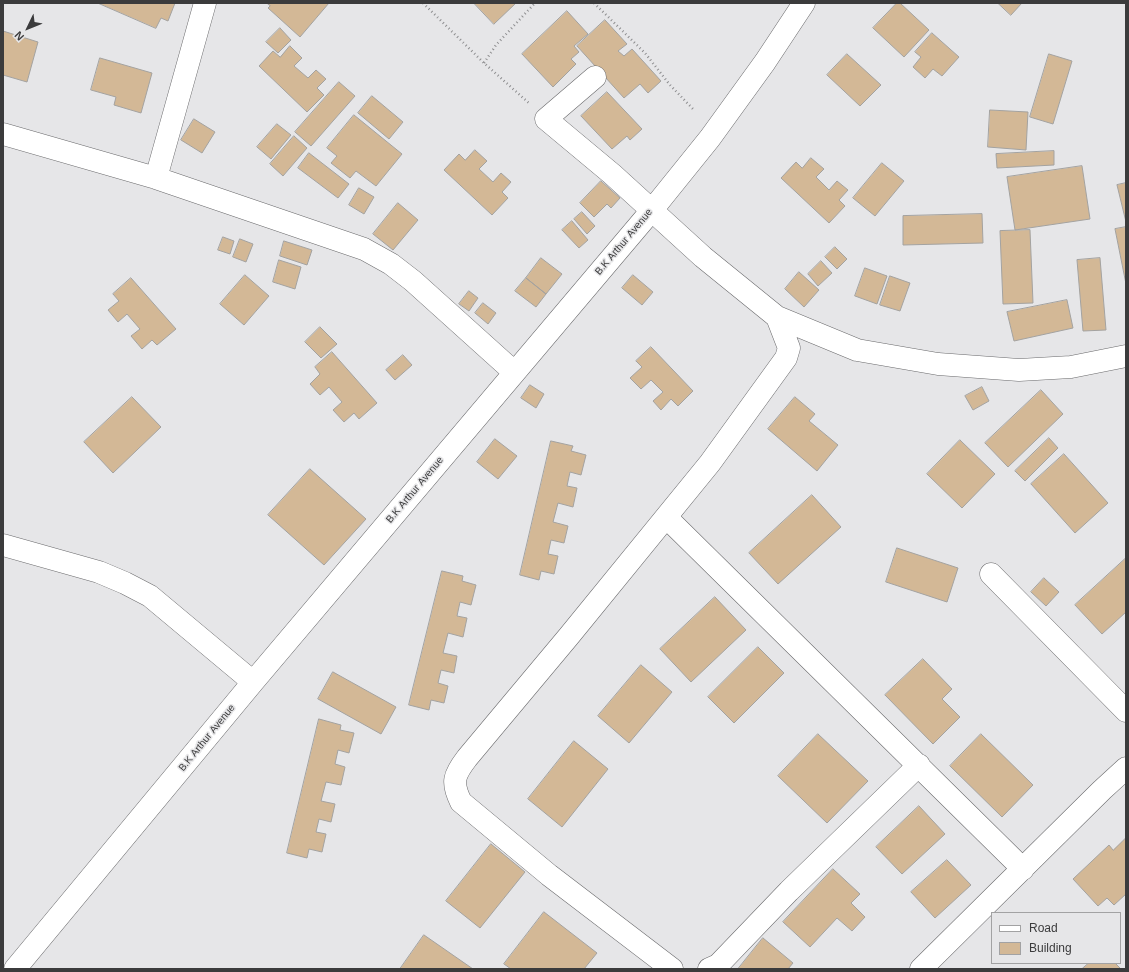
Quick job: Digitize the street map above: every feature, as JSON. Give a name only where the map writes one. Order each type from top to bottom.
[{"type":"street","points":[[156,178],[205,3]]},
{"type":"street","name":"B.K Arthur Avenue","points":[[15,969],[114,852],[253,682],[652,210],[710,138],[765,62],[804,3]]},
{"type":"street","points":[[596,77],[546,119],[652,210],[703,257],[777,317],[857,350],[938,364],[1019,370],[1071,368],[1126,356]]},
{"type":"street","points":[[3,134],[156,178],[320,232],[371,253],[391,264],[413,281],[514,372]]},
{"type":"street","points":[[672,969],[549,875],[461,802],[456,791],[454,780],[459,768],[467,758],[570,636],[710,463],[786,358],[789,348],[777,317]]},
{"type":"street","points":[[666,517],[1023,868]]},
{"type":"street","points":[[3,545],[99,572],[144,593],[253,682]]},
{"type":"street","points":[[990,574],[1126,710]]},
{"type":"street","points":[[709,969],[718,965],[789,891],[919,765]]},
{"type":"street","points":[[920,969],[1126,768]]},
{"type":"path","points":[[423,3],[484,63],[546,119]]},
{"type":"path","points":[[484,63],[496,45],[535,3]]},
{"type":"path","points":[[594,3],[645,53],[670,85],[694,110]]},
{"type":"building","points":[[98,3],[175,3],[168,21],[161,18],[156,28]]},
{"type":"building","points":[[267,3],[329,3],[300,37],[268,8],[270,6]]},
{"type":"building","points":[[474,3],[516,3],[494,24]]},
{"type":"building","points":[[897,3],[900,3],[929,30],[904,57],[873,28]]},
{"type":"building","points":[[998,3],[1022,3],[1011,15]]},
{"type":"building","points":[[567,11],[588,34],[574,46],[579,52],[571,59],[576,64],[553,87],[522,54]]},
{"type":"building","points":[[605,20],[627,44],[618,51],[624,56],[632,49],[661,81],[648,93],[640,84],[624,98],[577,46]]},
{"type":"building","points":[[280,28],[291,40],[278,53],[266,42]]},
{"type":"building","points":[[3,31],[38,42],[27,82],[3,75]]},
{"type":"building","points":[[932,33],[959,57],[942,76],[933,69],[925,78],[913,67],[921,57],[915,52]]},
{"type":"building","points":[[290,46],[302,58],[294,66],[308,78],[316,70],[326,79],[317,88],[324,95],[307,112],[259,66],[273,51],[280,57]]},
{"type":"building","points":[[847,54],[881,85],[860,106],[827,75]]},
{"type":"building","points":[[1049,54],[1072,61],[1053,124],[1030,117]]},
{"type":"building","points":[[100,58],[152,73],[141,113],[114,105],[116,97],[91,90]]},
{"type":"building","points":[[339,82],[355,96],[311,146],[295,132]]},
{"type":"building","points":[[607,92],[642,129],[630,140],[627,136],[612,149],[581,116]]},
{"type":"building","points":[[372,96],[403,122],[389,139],[358,113]]},
{"type":"building","points":[[990,110],[1028,112],[1026,150],[988,147]]},
{"type":"building","points":[[354,115],[402,154],[376,186],[356,171],[350,178],[331,163],[337,156],[327,148]]},
{"type":"building","points":[[194,119],[215,132],[202,153],[181,140]]},
{"type":"building","points":[[277,124],[291,135],[271,159],[257,147]]},
{"type":"building","points":[[294,136],[307,148],[283,176],[270,164]]},
{"type":"building","points":[[475,150],[487,161],[479,169],[493,182],[501,173],[511,182],[502,192],[508,198],[492,215],[444,170],[459,154],[465,160]]},
{"type":"building","points":[[1054,151],[1054,165],[997,168],[996,154]]},
{"type":"building","points":[[309,153],[349,184],[338,198],[298,168]]},
{"type":"building","points":[[811,158],[824,169],[816,177],[829,190],[837,181],[848,190],[839,200],[845,206],[829,223],[781,178],[796,162],[802,168]]},
{"type":"building","points":[[882,163],[904,181],[875,216],[853,198]]},
{"type":"building","points":[[1082,166],[1090,219],[1015,230],[1007,177]]},
{"type":"building","points":[[601,181],[620,198],[611,208],[607,204],[594,217],[580,203]]},
{"type":"building","points":[[1126,183],[1126,222],[1117,185]]},
{"type":"building","points":[[359,188],[374,197],[364,214],[349,205]]},
{"type":"building","points":[[398,203],[418,220],[393,250],[373,234]]},
{"type":"building","points":[[582,212],[595,226],[587,234],[574,219]]},
{"type":"building","points":[[982,214],[983,243],[903,245],[903,216]]},
{"type":"building","points":[[572,221],[588,240],[579,248],[562,230]]},
{"type":"building","points":[[1126,227],[1126,284],[1115,229]]},
{"type":"building","points":[[1030,230],[1033,303],[1003,304],[1000,231]]},
{"type":"building","points":[[223,237],[234,241],[230,254],[218,250]]},
{"type":"building","points":[[240,239],[253,244],[246,262],[233,257]]},
{"type":"building","points":[[284,241],[312,250],[307,265],[280,256]]},
{"type":"building","points":[[835,247],[847,259],[837,269],[825,257]]},
{"type":"building","points":[[541,258],[562,274],[546,294],[526,278]]},
{"type":"building","points":[[1100,258],[1106,330],[1083,331],[1077,260]]},
{"type":"building","points":[[279,260],[301,267],[295,289],[273,282]]},
{"type":"building","points":[[821,261],[832,273],[818,286],[808,274]]},
{"type":"building","points":[[865,268],[887,276],[877,304],[855,296]]},
{"type":"building","points":[[799,272],[819,290],[804,307],[785,289]]},
{"type":"building","points":[[245,275],[269,296],[244,325],[220,304]]},
{"type":"building","points":[[633,275],[653,292],[642,305],[622,288]]},
{"type":"building","points":[[890,276],[910,283],[900,311],[880,305]]},
{"type":"building","points":[[131,278],[176,329],[157,345],[152,340],[142,349],[131,336],[140,329],[127,314],[118,322],[108,310],[119,301],[113,294]]},
{"type":"building","points":[[526,278],[546,294],[536,307],[515,291]]},
{"type":"building","points":[[469,291],[478,298],[469,311],[459,304]]},
{"type":"building","points":[[1067,300],[1073,328],[1014,341],[1007,312]]},
{"type":"building","points":[[483,303],[496,313],[488,324],[475,313]]},
{"type":"building","points":[[320,327],[337,344],[321,358],[305,342]]},
{"type":"building","points":[[651,347],[693,391],[678,406],[671,399],[661,410],[653,401],[663,392],[651,380],[641,389],[630,378],[642,367],[636,361]]},
{"type":"building","points":[[332,352],[377,403],[359,419],[354,413],[344,422],[333,410],[342,402],[329,387],[320,395],[310,384],[320,374],[315,367]]},
{"type":"building","points":[[403,355],[412,365],[395,380],[386,370]]},
{"type":"building","points":[[530,385],[544,394],[536,408],[521,398]]},
{"type":"building","points":[[982,387],[989,401],[973,410],[965,396]]},
{"type":"building","points":[[1041,390],[1063,414],[1008,467],[985,443]]},
{"type":"building","points":[[132,397],[161,427],[113,473],[84,442]]},
{"type":"building","points":[[795,397],[815,414],[809,421],[838,445],[817,471],[768,429]]},
{"type":"building","points":[[1049,438],[1058,448],[1025,481],[1015,471]]},
{"type":"building","points":[[495,439],[517,456],[498,479],[477,462]]},
{"type":"building","points":[[960,440],[995,474],[962,508],[927,474]]},
{"type":"building","points":[[551,441],[573,446],[571,451],[586,455],[581,475],[570,472],[567,486],[577,488],[573,507],[558,503],[553,522],[568,526],[564,543],[551,540],[548,554],[558,556],[554,574],[541,571],[539,580],[520,575]]},
{"type":"building","points":[[1064,454],[1108,503],[1075,533],[1031,484]]},
{"type":"building","points":[[310,469],[366,519],[324,565],[268,515]]},
{"type":"building","points":[[812,495],[841,527],[778,584],[749,553]]},
{"type":"building","points":[[897,548],[958,568],[947,602],[886,582]]},
{"type":"building","points":[[1126,558],[1126,612],[1102,634],[1075,605]]},
{"type":"building","points":[[442,571],[463,576],[462,581],[476,585],[471,605],[460,602],[457,616],[467,618],[463,637],[448,633],[443,653],[457,656],[454,673],[441,670],[438,683],[448,686],[444,703],[431,700],[429,710],[409,705]]},
{"type":"building","points":[[1044,578],[1059,592],[1046,606],[1031,592]]},
{"type":"building","points":[[715,597],[746,630],[691,682],[660,649]]},
{"type":"building","points":[[758,647],[784,673],[734,723],[708,697]]},
{"type":"building","points":[[923,659],[952,689],[942,699],[960,717],[933,744],[885,695]]},
{"type":"building","points":[[641,665],[672,692],[629,743],[598,716]]},
{"type":"building","points":[[333,672],[396,707],[381,734],[318,699]]},
{"type":"building","points":[[319,719],[341,725],[340,730],[354,733],[349,753],[338,750],[335,764],[345,767],[341,785],[326,782],[321,801],[335,804],[331,822],[319,819],[316,832],[326,834],[322,852],[309,849],[307,858],[287,853]]},
{"type":"building","points":[[818,734],[868,781],[827,823],[778,776]]},
{"type":"building","points":[[981,734],[1033,785],[1002,817],[950,766]]},
{"type":"building","points":[[574,741],[608,769],[562,827],[528,799]]},
{"type":"building","points":[[919,806],[945,834],[902,874],[876,847]]},
{"type":"building","points":[[1126,838],[1126,894],[1114,905],[1107,898],[1098,906],[1073,879],[1109,845],[1113,850]]},
{"type":"building","points":[[491,844],[525,872],[480,928],[446,901]]},
{"type":"building","points":[[947,860],[971,885],[935,918],[911,892]]},
{"type":"building","points":[[833,869],[860,894],[851,903],[865,917],[852,931],[837,918],[810,947],[783,922]]},
{"type":"building","points":[[544,912],[597,953],[584,969],[511,969],[504,964]]},
{"type":"building","points":[[424,935],[473,969],[400,969]]},
{"type":"building","points":[[763,938],[793,963],[788,969],[738,969]]},
{"type":"building","points":[[1088,964],[1116,964],[1121,969],[1082,969]]}]
